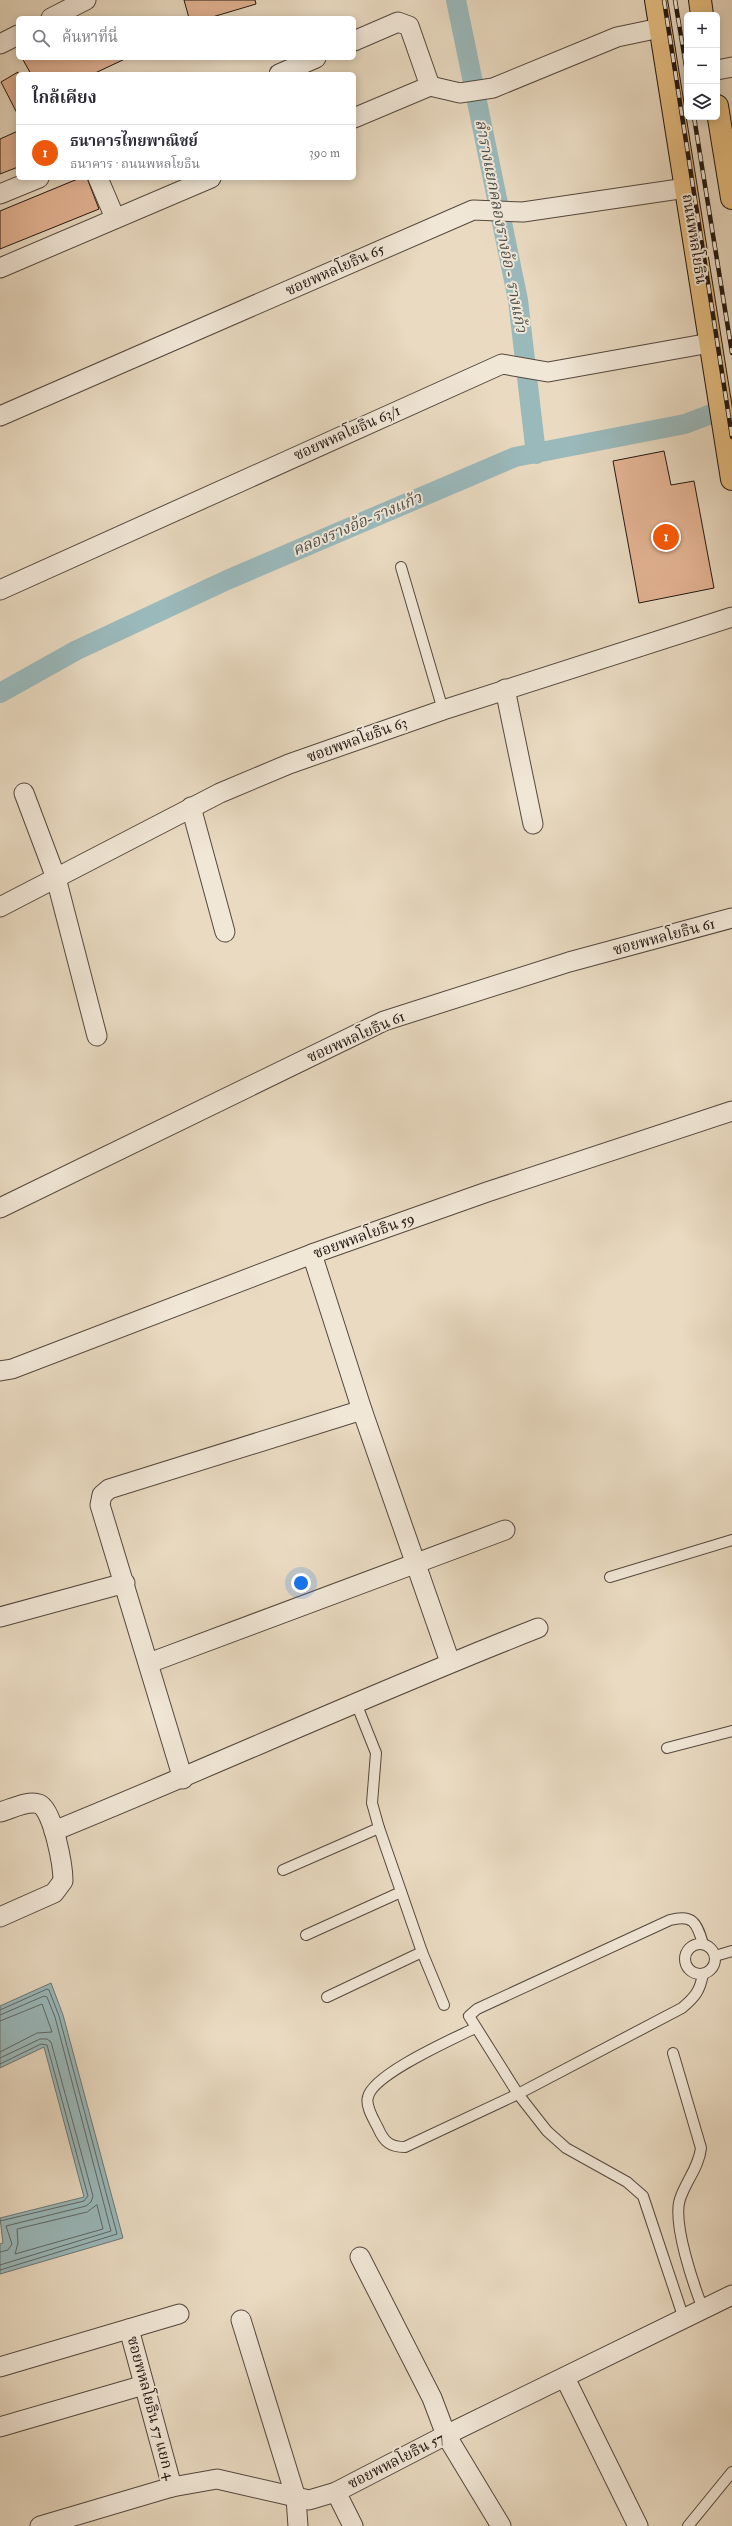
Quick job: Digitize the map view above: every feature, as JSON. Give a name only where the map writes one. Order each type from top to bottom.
[{"type":"main road","name":"ถนนพหลโยธิน","points":[[656,0],[732,479]]},
{"type":"main road","points":[[700,0],[702,12]]},
{"type":"main road","points":[[719,120],[732,198]]},
{"type":"street","points":[[55,16],[86,0]]},
{"type":"street","points":[[356,40],[398,22],[404,22],[409,26],[430,86]]},
{"type":"street","points":[[356,117],[430,86],[460,93],[493,88],[617,37],[660,28]]},
{"type":"street","points":[[0,44],[16,36]]},
{"type":"street","points":[[284,72],[312,60]]},
{"type":"street","points":[[720,69],[732,66]]},
{"type":"street","points":[[0,194],[35,180]]},
{"type":"street","points":[[99,180],[116,218]]},
{"type":"street","points":[[0,268],[206,180]]},
{"type":"street","name":"ซอยพหลโยธิน 65","points":[[0,416],[474,210],[523,212],[686,188]]},
{"type":"street","name":"ซอยพหลโยธิน 63/1","points":[[0,590],[502,364],[548,372],[710,343]]},
{"type":"street","name":"ซอยพหลโยธิน 63","points":[[0,907],[220,793],[289,764],[505,689],[732,618]]},
{"type":"street","points":[[505,689],[533,824]]},
{"type":"street","points":[[24,793],[56,878],[97,1036]]},
{"type":"street","points":[[192,807],[225,932]]},
{"type":"street","name":"ซอยพหลโยธิน 61","points":[[0,1208],[384,1021],[569,962],[732,918]]},
{"type":"street","name":"ซอยพหลโยธิน 59","points":[[0,1371],[312,1254],[488,1192],[732,1111]]},
{"type":"street","points":[[312,1254],[362,1410],[450,1662]]},
{"type":"street","points":[[183,1779],[125,1583],[100,1505],[102,1495],[109,1489],[362,1410]]},
{"type":"street","points":[[149,1663],[504,1530]]},
{"type":"street","points":[[0,1617],[125,1583]]},
{"type":"street","points":[[54,1831],[183,1779],[450,1662],[538,1628]]},
{"type":"street","points":[[0,1812],[31,1803],[38,1803],[45,1809],[54,1831],[63,1876],[62,1884],[54,1893],[0,1917]]},
{"type":"street","points":[[360,2257],[432,2398],[446,2435],[501,2526]]},
{"type":"street","name":"ซอยพหลโยธิน 57","points":[[40,2526],[172,2488],[218,2479],[309,2500],[336,2492],[446,2435],[732,2295]]},
{"type":"street","points":[[0,2367],[179,2314]]},
{"type":"street","points":[[242,2320],[296,2498],[298,2526]]},
{"type":"street","name":"ซอยพหลโยธิน 57 แยก 4","points":[[129,2329],[172,2488]]},
{"type":"street","points":[[565,2378],[638,2526]]},
{"type":"street","points":[[0,2427],[144,2385]]},
{"type":"street","points":[[336,2492],[353,2526]]},
{"type":"lane","points":[[402,567],[443,710]]},
{"type":"lane","points":[[610,1577],[732,1540]]},
{"type":"lane","points":[[356,1703],[376,1754],[372,1802],[379,1828],[422,1952],[444,2005]]},
{"type":"lane","points":[[667,1748],[732,1731]]},
{"type":"lane","points":[[283,1870],[379,1828]]},
{"type":"lane","points":[[306,1935],[401,1892]]},
{"type":"lane","points":[[684,2319],[643,2196],[628,2182],[566,2148],[547,2131],[518,2094],[475,2028],[469,2016],[477,2009],[670,1920],[682,1917],[693,1921],[698,1927],[703,1944]]},
{"type":"lane","points":[[475,2028],[386,2076],[373,2088],[368,2096],[367,2103],[383,2140],[396,2147],[405,2147],[518,2094],[682,2008],[700,1989],[703,1974],[713,1967],[715,1956],[713,1950],[703,1944],[691,1946],[684,1956],[685,1962],[691,1972],[703,1974]]},
{"type":"lane","points":[[715,1956],[732,1951]]},
{"type":"lane","points":[[327,1997],[422,1952]]},
{"type":"lane","points":[[673,2053],[700,2148],[700,2159],[680,2200],[679,2216],[691,2276],[703,2309]]},
{"type":"lane","points":[[688,2526],[732,2472]]},
{"type":"water","points":[[51,1983],[63,2015],[123,2238],[0,2274],[0,2244],[3,2243],[0,2218],[84,2197],[44,2047],[0,2068],[0,2006]]},
{"type":"building","points":[[184,0],[255,0],[256,4],[216,16],[188,16]]},
{"type":"building","points":[[23,60],[123,60],[97,72],[30,72]]},
{"type":"building","points":[[16,73],[16,111],[1,82]]},
{"type":"building","points":[[16,132],[16,168],[0,174],[0,139]]},
{"type":"building","points":[[75,180],[88,180],[99,209],[0,249],[0,211]]},
{"type":"building","points":[[664,451],[671,485],[694,481],[714,588],[639,603],[613,461]]},
{"type":"waterway","name":"ลำรางแยกคลองรางอ้อ - รางแก้ว","points":[[456,0],[518,300],[536,454]]},
{"type":"waterway","name":"คลองรางอ้อ-รางแก้ว","points":[[0,693],[77,650],[227,580],[515,457],[685,424],[732,406]]},
{"type":"railway","points":[[664,0],[732,437]]},
{"type":"railway","points":[[675,0],[684,54]]},
{"type":"railway","points":[[694,120],[732,353]]},
{"type":"place","name":"ธนาคารไทยพาณิชย์","points":[[666,537]]}]
